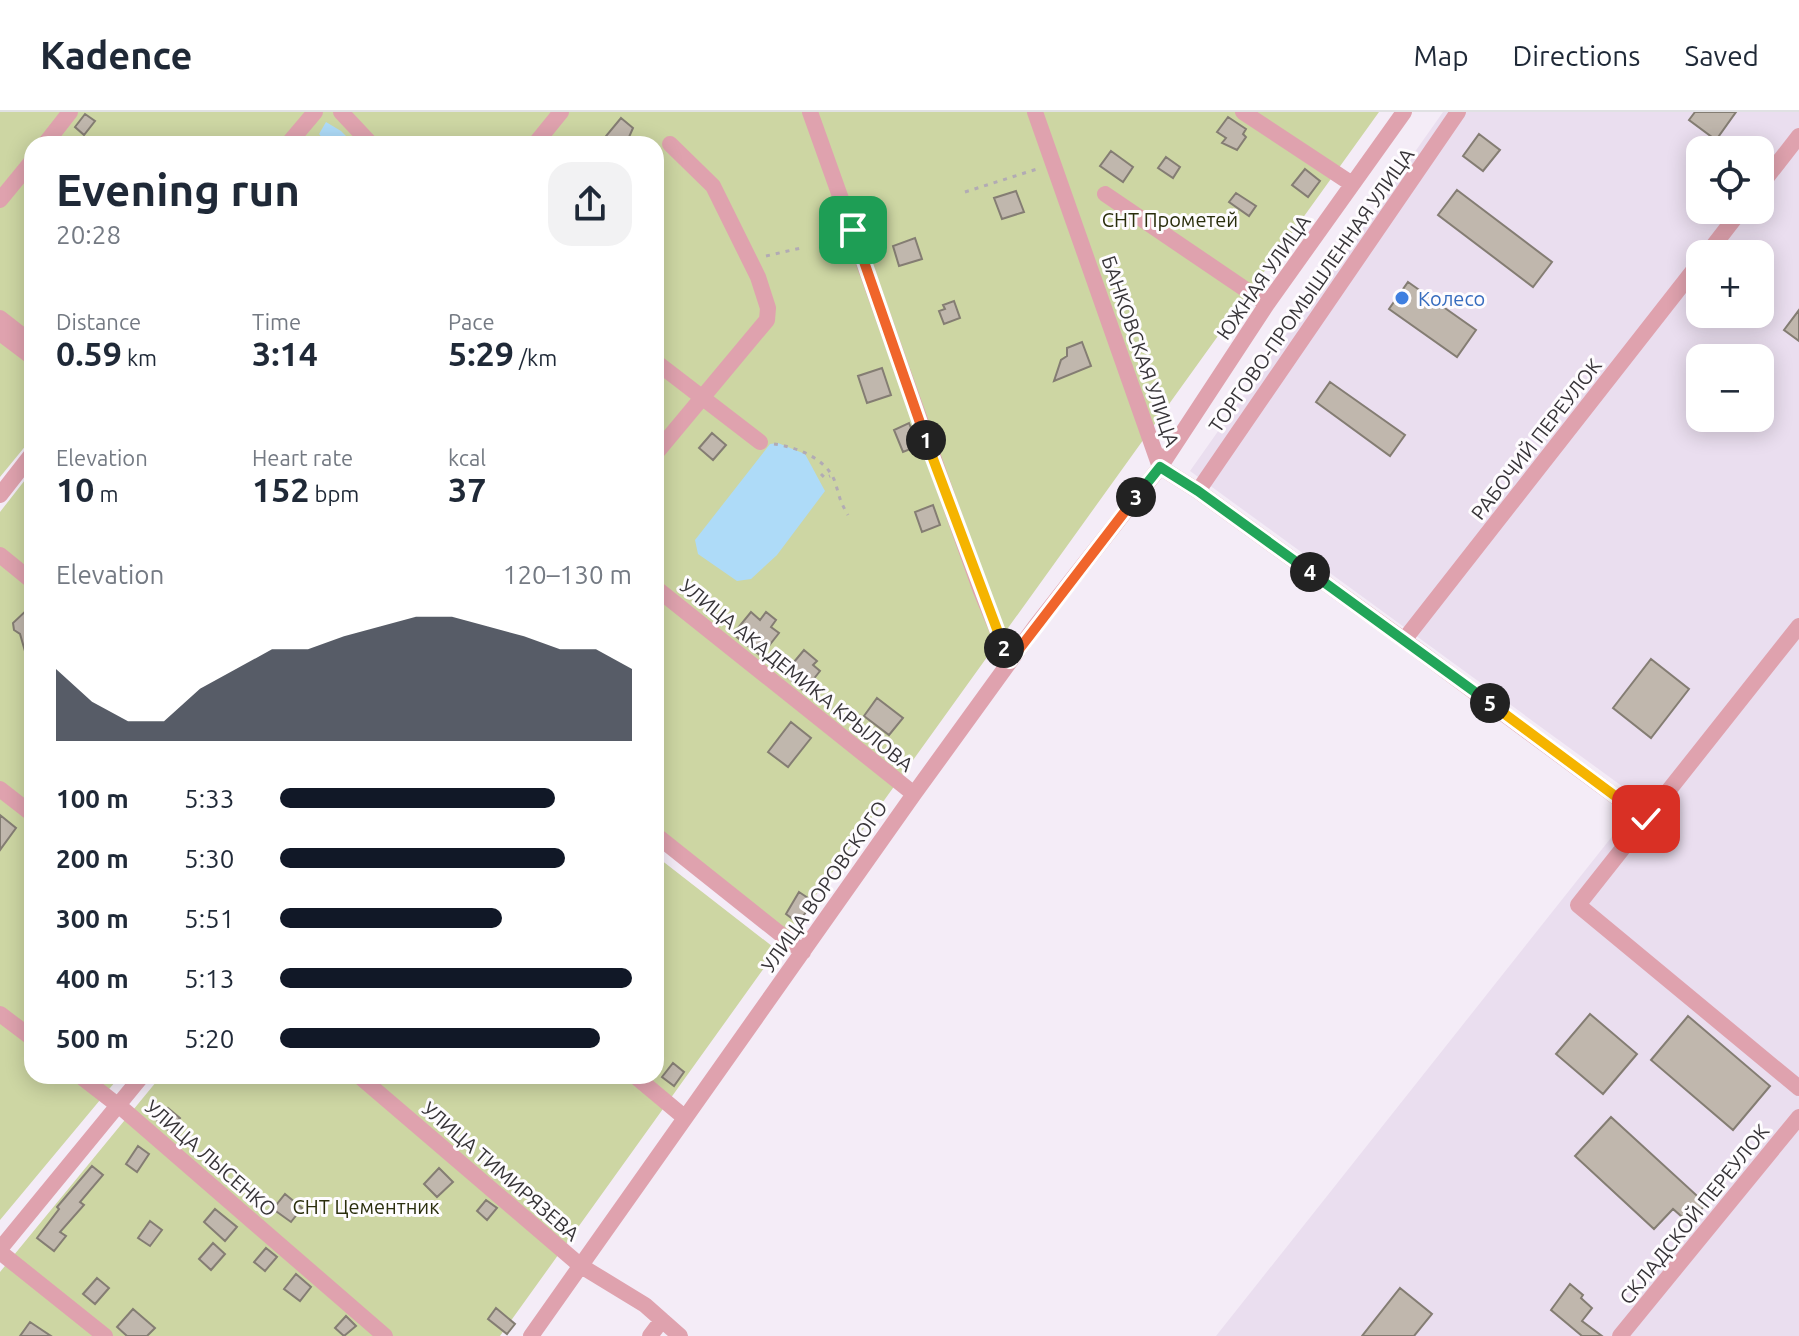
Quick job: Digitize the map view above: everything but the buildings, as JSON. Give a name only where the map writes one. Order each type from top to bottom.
[{"type":"street","points":[[51,136],[70,112]]},
{"type":"street","points":[[295,136],[315,112]]},
{"type":"street","points":[[341,112],[364,136]]},
{"type":"street","points":[[542,136],[561,112]]},
{"type":"street","points":[[810,112],[981,591],[1010,661]]},
{"type":"street","name":"БАНКОВСКАЯ УЛИЦА","points":[[1035,112],[1160,467]]},
{"type":"street","points":[[1243,112],[1352,184]]},
{"type":"street","name":"ЮЖНАЯ УЛИЦА","points":[[1160,467],[1267,304],[1404,112]]},
{"type":"street","name":"ТОРГОВО-ПРОМЫШЛЕННАЯ УЛИЦА","points":[[1198,491],[1458,112]]},
{"type":"street","points":[[1774,168],[1799,136]]},
{"type":"street","points":[[664,443],[767,320],[768,308],[751,260],[713,186],[670,144]]},
{"type":"street","points":[[0,200],[24,171]]},
{"type":"street","points":[[1105,194],[1267,304]]},
{"type":"street","points":[[1718,240],[1730,224]]},
{"type":"street","name":"РАБОЧИЙ ПЕРЕУЛОК","points":[[1404,640],[1686,280]]},
{"type":"street","points":[[0,318],[24,337]]},
{"type":"street","points":[[0,333],[24,351]]},
{"type":"street","points":[[664,368],[765,443]]},
{"type":"street","points":[[0,495],[24,464]]},
{"type":"street","points":[[1160,467],[1198,491],[1404,640],[1646,819]]},
{"type":"street","name":"УЛИЦА ВОРОВСКОГО","points":[[531,1336],[1010,661],[1160,467]]},
{"type":"street","points":[[0,555],[24,574]]},
{"type":"street","name":"УЛИЦА АКАДЕМИКА КРЫЛОВА","points":[[664,594],[914,794]]},
{"type":"street","points":[[1799,626],[1578,905],[1799,1088]]},
{"type":"street","points":[[0,789],[24,808]]},
{"type":"street","points":[[664,841],[803,952]]},
{"type":"street","points":[[0,1014],[24,1032]]},
{"type":"street","name":"УЛИЦА ЛЫСЕНКО","points":[[90,1084],[385,1336]]},
{"type":"street","points":[[105,1336],[0,1250],[136,1084]]},
{"type":"street","name":"УЛИЦА ТИМИРЯЗЕВА","points":[[368,1084],[581,1266],[645,1305],[680,1336]]},
{"type":"street","points":[[645,1084],[684,1117]]},
{"type":"street","name":"СКЛАДСКОЙ ПЕРЕУЛОК","points":[[1620,1336],[1799,1117]]},
{"type":"street","points":[[650,1336],[662,1320]]},
{"type":"path","points":[[965,192],[1037,169]]},
{"type":"path","points":[[751,260],[801,248]]},
{"type":"path","points":[[765,443],[778,443],[820,461],[836,485],[837,496],[848,515]]},
{"type":"path","points":[[821,474],[825,478],[830,476]]},
{"type":"shaded area","points":[[1443,112],[1799,112],[1799,1336],[1216,1336],[1641,800],[1190,471]]},
{"type":"green space","name":"СНТ Прометей","points":[[0,112],[1379,112],[788,934],[664,834],[664,136],[24,136],[24,328],[0,310]]},
{"type":"green space","points":[[0,337],[24,356],[24,448],[0,477]]},
{"type":"green space","points":[[24,481],[24,1084],[113,1084],[0,1220],[0,512]]},
{"type":"green space","name":"СНТ Цементник","points":[[664,862],[777,950],[500,1336],[0,1336],[0,1272],[154,1084],[664,1084]]},
{"type":"water","points":[[326,122],[346,136],[321,136]]},
{"type":"water","points":[[778,443],[805,454],[825,491],[777,555],[751,579],[737,581],[698,554],[695,540],[770,444]]},
{"type":"place","name":"Колесо","points":[[1402,298]]},
{"type":"route","points":[[853,230],[937,471],[1010,661],[1160,467],[1198,491],[1404,640],[1646,819]]}]
